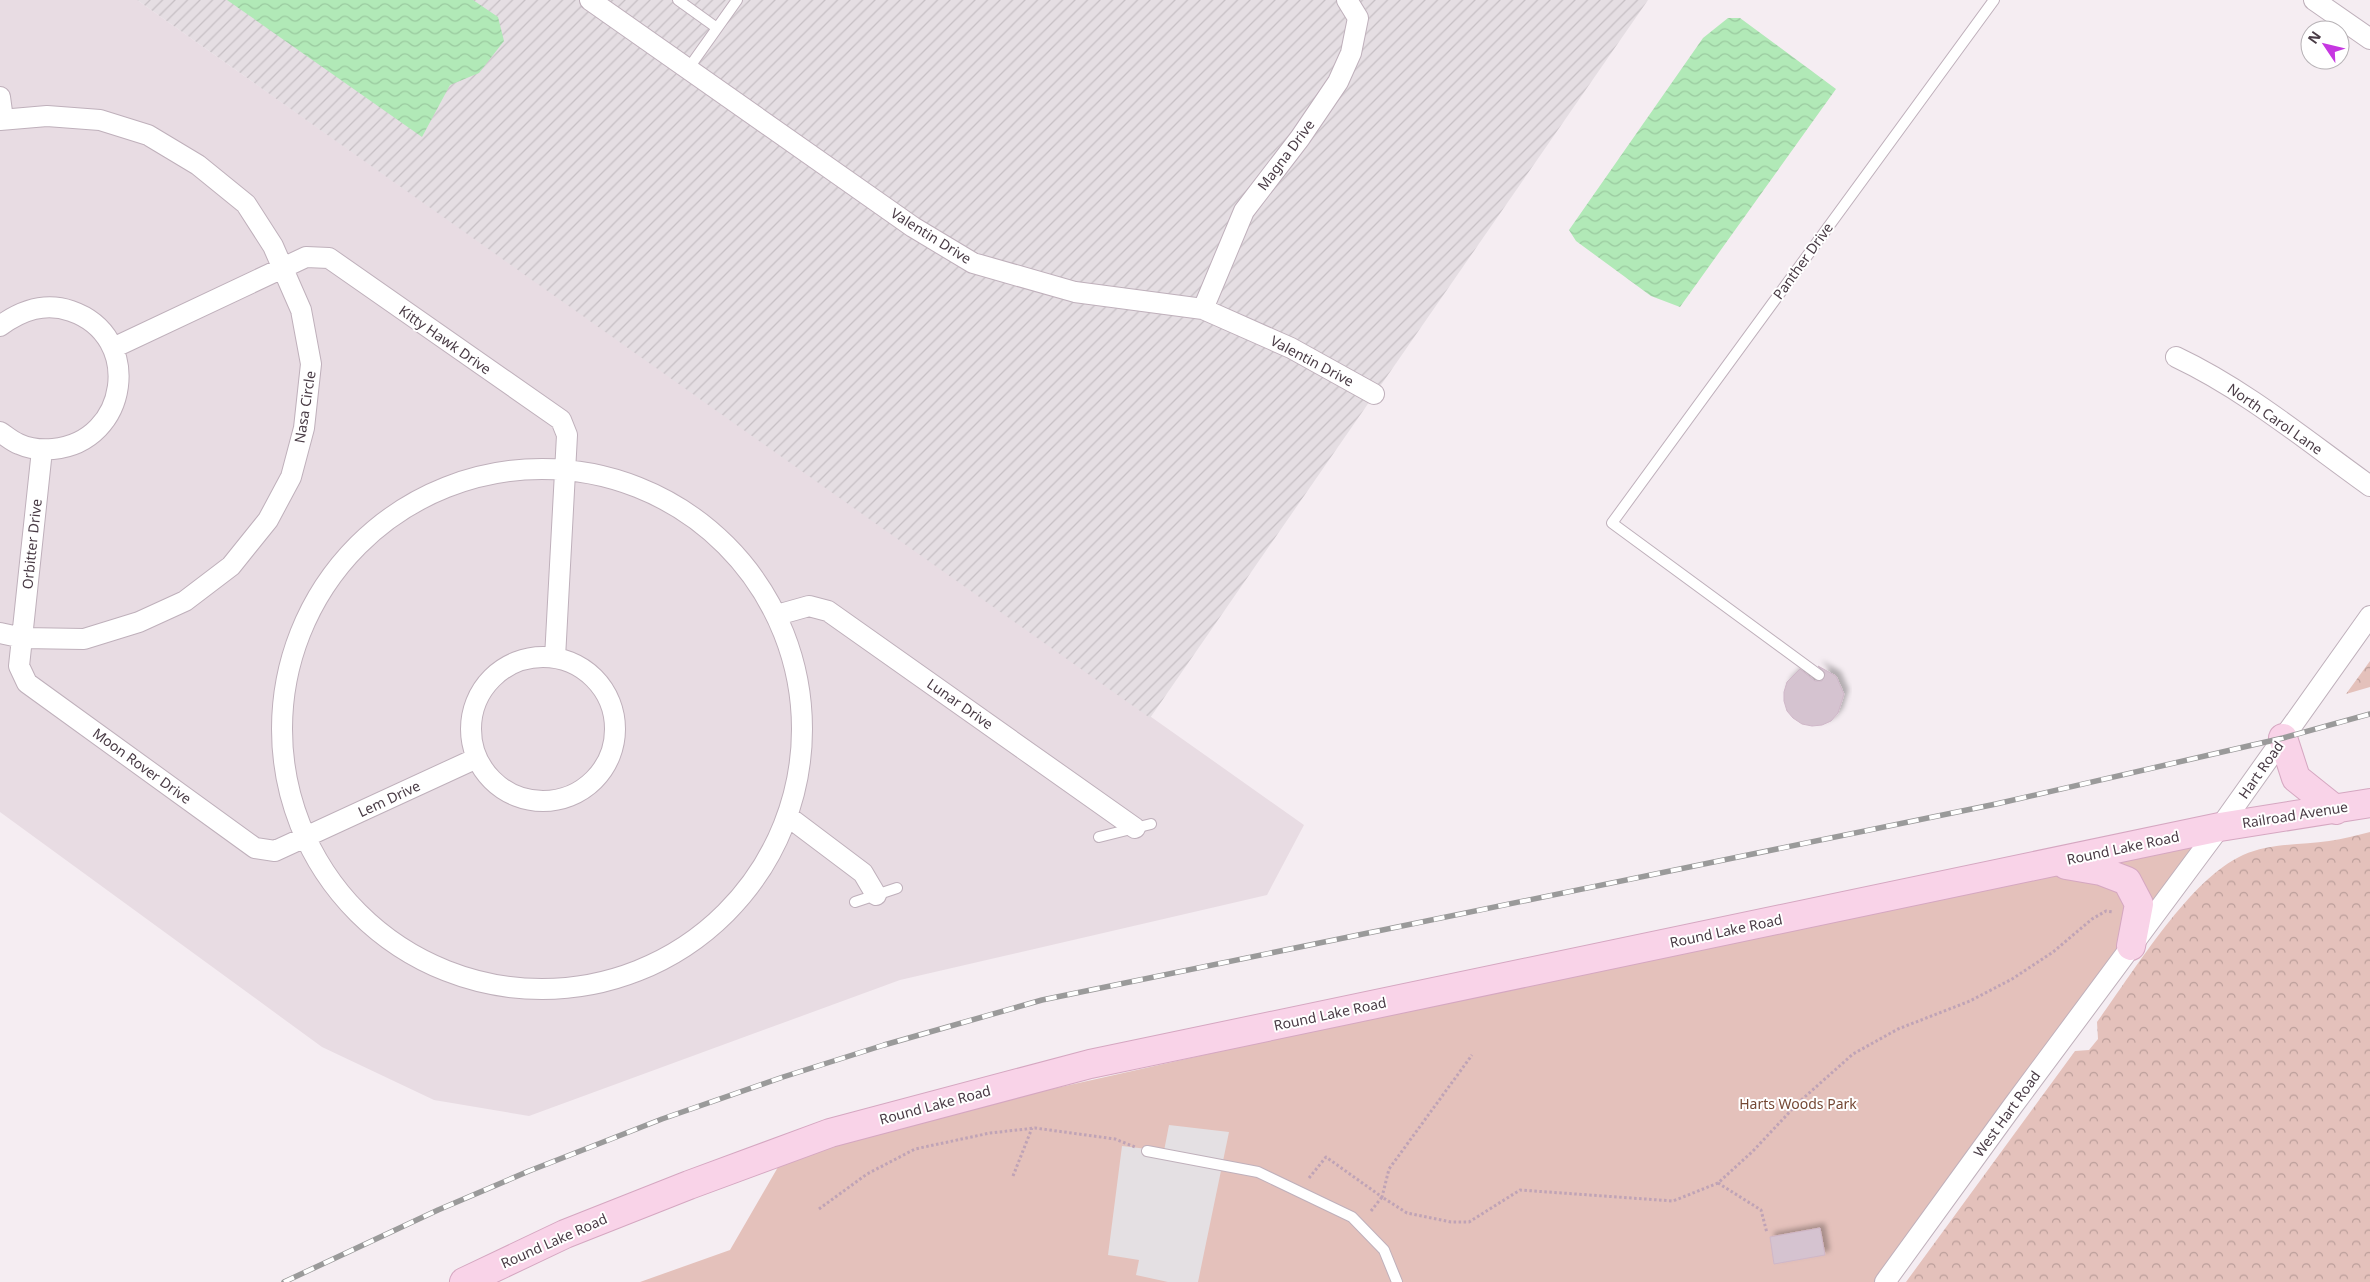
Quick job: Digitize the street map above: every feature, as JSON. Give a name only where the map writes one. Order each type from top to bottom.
[{"type":"main road","points":[[2283,738],[2296,778],[2336,810]]},
{"type":"main road","name":"Railroad Avenue","points":[[2220,827],[2336,810],[2370,803]]},
{"type":"main road","name":"Round Lake Road","points":[[464,1282],[566,1234],[689,1185],[830,1133],[1052,1074],[1109,1060],[2220,827]]},
{"type":"main road","points":[[2052,862],[2101,871],[2127,880],[2139,904],[2131,946]]},
{"type":"street","name":"Valentin Drive","points":[[590,0],[912,227],[973,263],[1075,292],[1202,310],[1291,348],[1374,394]]},
{"type":"street","name":"Magna Drive","points":[[1202,310],[1244,211],[1300,138],[1338,82],[1351,53],[1358,18],[1347,0]]},
{"type":"street","points":[[2314,0],[2370,40]]},
{"type":"street","points":[[0,97],[1,119]]},
{"type":"street","name":"Nasa Circle","points":[[0,633],[23,638],[84,638],[139,622],[185,602],[231,566],[268,520],[291,477],[304,428],[311,364],[301,310],[273,246],[246,204],[198,165],[148,135],[100,120],[47,116],[1,119]]},
{"type":"street","name":"Kitty Hawk Drive","points":[[283,268],[306,257],[329,258],[561,420],[567,436],[565,469]]},
{"type":"street","points":[[113,348],[283,268]]},
{"type":"street","points":[[0,326],[15,314],[37,307],[60,307],[82,315],[100,329],[113,348],[120,372],[117,397],[107,419],[90,437],[67,448],[42,450],[20,445],[0,432]]},
{"type":"street","name":"North Carol Lane","points":[[2176,357],[2202,370],[2234,390],[2370,486]]},
{"type":"street","name":"Orbitter Drive","points":[[23,638],[42,450]]},
{"type":"street","points":[[531,468],[565,469],[610,476],[673,503],[727,544],[768,596],[777,615],[792,649],[803,703],[802,764],[790,818],[765,865],[727,913],[689,945],[649,967],[594,983],[520,987],[460,977],[405,951],[361,917],[323,874],[301,839],[284,770],[280,719],[288,668],[306,619],[338,570],[377,525],[420,496],[470,475],[531,468]]},
{"type":"street","points":[[555,658],[565,469]]},
{"type":"street","name":"Lunar Drive","points":[[777,615],[809,606],[828,611],[1143,826]]},
{"type":"street","name":"Hart Road","points":[[2131,946],[2220,827],[2370,616]]},
{"type":"street","name":"Moon Rover Drive","points":[[23,638],[19,666],[27,683],[255,848],[275,851],[301,839]]},
{"type":"street","points":[[532,658],[555,658],[578,666],[597,682],[610,703],[615,727],[611,752],[600,774],[581,790],[566,797],[558,800],[534,801],[510,794],[490,779],[476,758],[471,737],[472,715],[480,694],[493,677],[512,664],[532,658]]},
{"type":"street","name":"Lem Drive","points":[[301,839],[476,758]]},
{"type":"street","points":[[790,818],[863,873],[876,895]]},
{"type":"street","name":"West Hart Road","points":[[1885,1282],[2131,946]]},
{"type":"lane","points":[[678,0],[717,28]]},
{"type":"lane","points":[[688,69],[737,0]]},
{"type":"lane","name":"Panther Drive","points":[[1818,675],[1612,523],[1994,0]]},
{"type":"lane","points":[[1099,837],[1143,826]]},
{"type":"lane","points":[[855,902],[897,888]]},
{"type":"lane","points":[[1147,1151],[1258,1172],[1352,1217],[1384,1250],[1397,1282]]},
{"type":"path","points":[[1309,1178],[1326,1157],[1407,1213],[1451,1222],[1469,1222],[1520,1190],[1673,1201],[1718,1183],[1753,1151],[1799,1102],[1853,1054],[1898,1029],[1970,1001],[2012,979],[2053,952],[2092,919],[2106,911],[2115,912]]},
{"type":"path","points":[[1371,1211],[1382,1197],[1390,1169],[1472,1055]]},
{"type":"path","points":[[1013,1176],[1032,1128]]},
{"type":"path","points":[[819,1209],[867,1174],[914,1149],[990,1133],[1032,1128],[1115,1139],[1147,1151]]},
{"type":"path","points":[[1718,1183],[1761,1210],[1767,1233]]},
{"type":"shaded area","points":[[0,0],[137,0],[1304,825],[1267,895],[900,980],[529,1116],[434,1100],[322,1047],[0,812]]},
{"type":"shaded area","points":[[137,0],[1648,0],[1150,718]]},
{"type":"shaded area","points":[[1169,1125],[1229,1132],[1198,1282],[1168,1282],[1136,1275],[1139,1260],[1108,1255],[1122,1146],[1164,1151]]},
{"type":"green space","points":[[2370,661],[2370,687],[2346,694]]},
{"type":"green space","name":"Harts Woods Park","points":[[2220,827],[1889,1282],[640,1282],[730,1250],[789,1148]]},
{"type":"green space","points":[[2370,832],[2370,1282],[1906,1282],[2075,1051],[2089,1050],[2098,1039],[2097,1022],[2163,929],[2202,884],[2223,867],[2253,851],[2275,846],[2334,840]]},
{"type":"water","points":[[227,0],[473,0],[498,17],[504,41],[479,73],[450,85],[422,137]]},
{"type":"water","points":[[1728,18],[1740,18],[1836,89],[1680,307],[1651,296],[1576,241],[1569,230],[1703,38]]},
{"type":"building","points":[[1818,666],[1836,676],[1844,694],[1838,713],[1831,721],[1822,725],[1812,726],[1802,724],[1787,711],[1784,692],[1787,682],[1800,669],[1815,681],[1822,681],[1825,673]]},
{"type":"building","points":[[1820,1228],[1825,1255],[1774,1264],[1770,1237]]},
{"type":"railway","points":[[284,1282],[438,1210],[529,1171],[662,1119],[783,1077],[884,1045],[1042,1000],[1996,804],[2283,738],[2370,714]]}]
